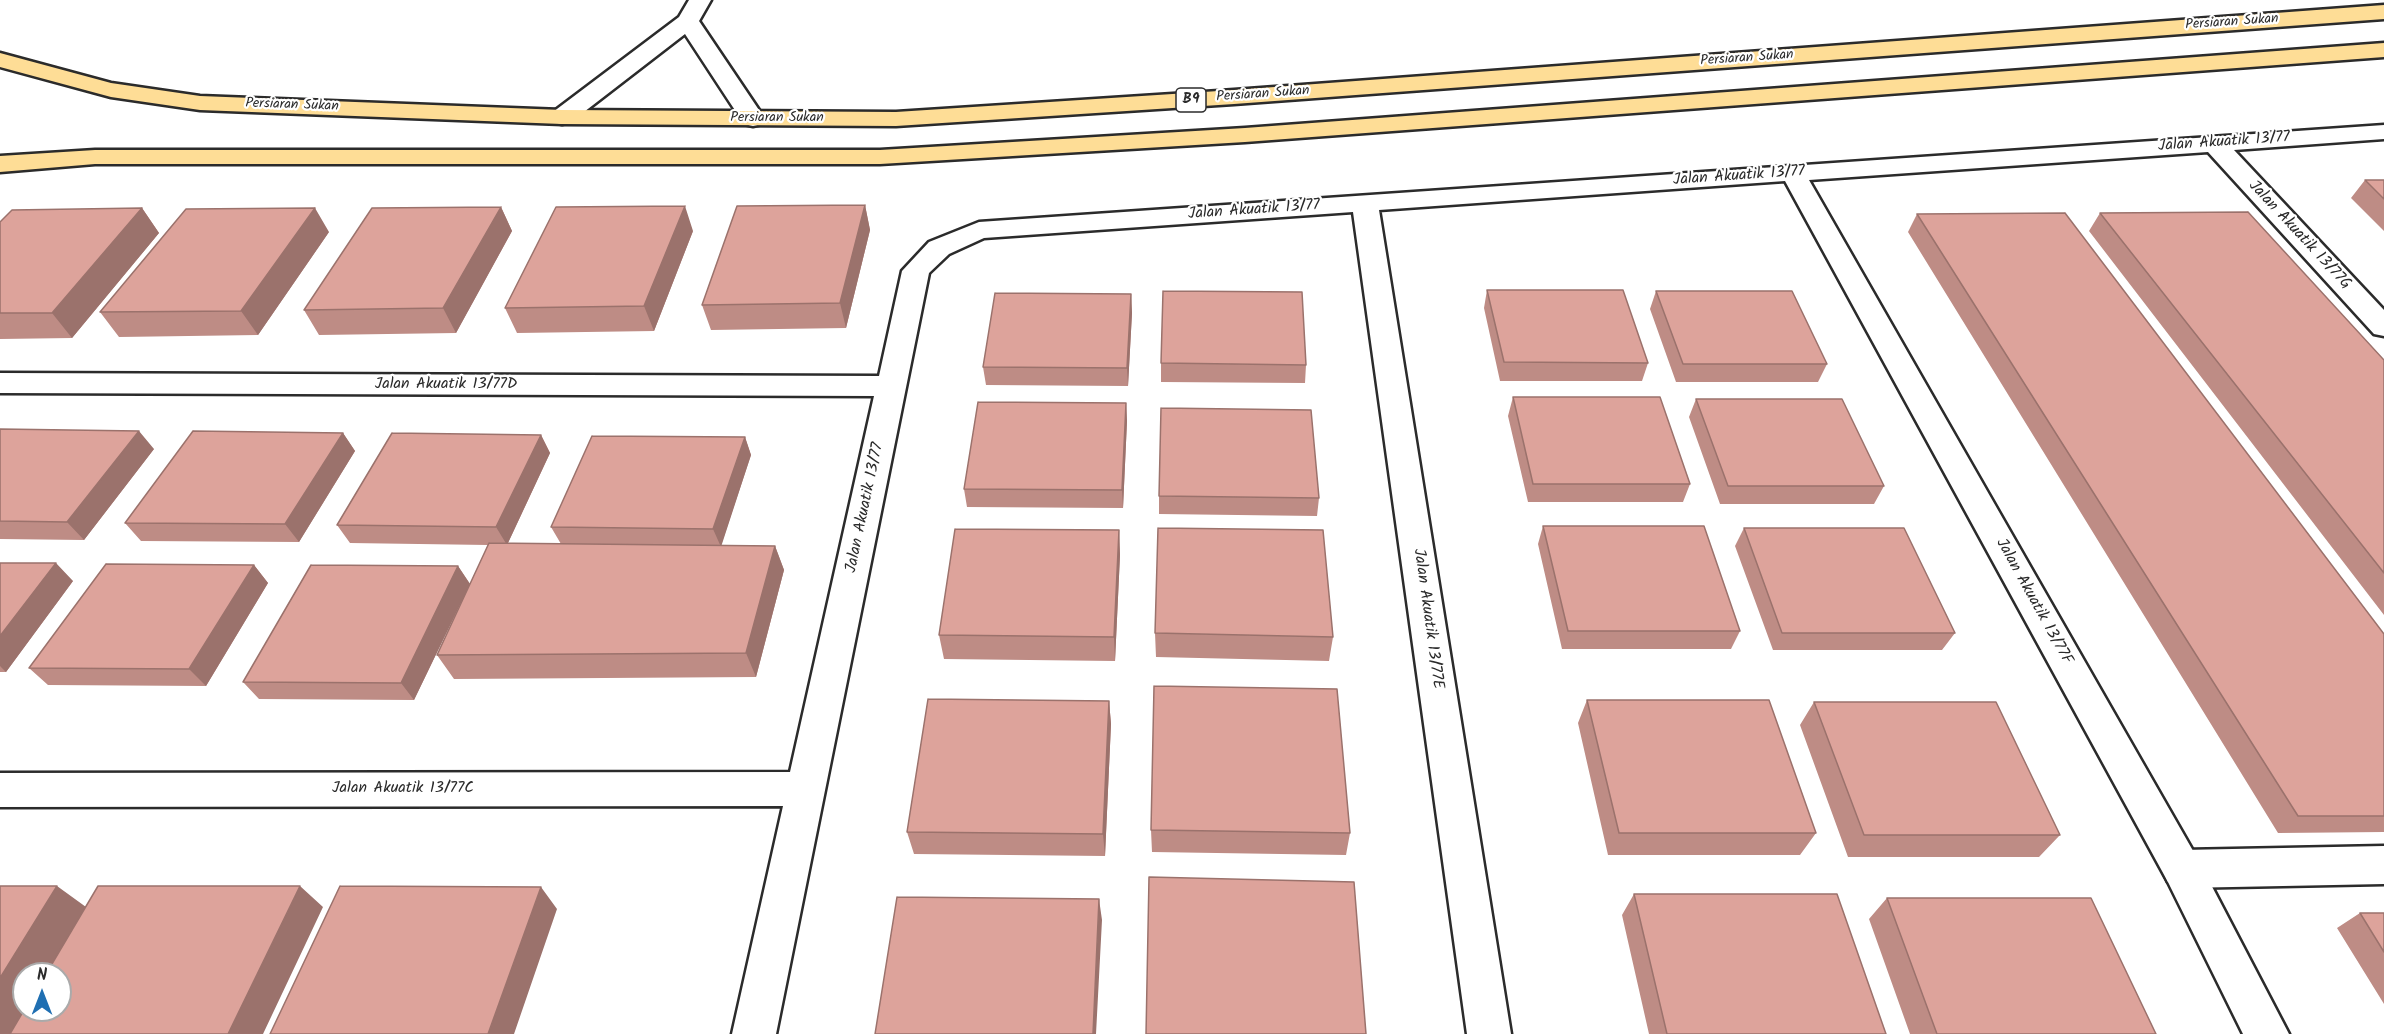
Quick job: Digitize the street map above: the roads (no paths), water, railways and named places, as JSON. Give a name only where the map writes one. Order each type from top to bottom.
[{"type":"main road","name":"Persiaran Sukan","points":[[0,60],[40,73],[111,90],[200,103],[562,117],[896,119],[1234,97],[2384,12]]},
{"type":"main road","points":[[0,164],[95,157],[880,157],[1245,135],[2384,50]]},
{"type":"street","points":[[562,117],[688,21],[700,0]]},
{"type":"street","points":[[688,21],[753,119]]},
{"type":"street","name":"Jalan Akuatik 13/77","points":[[754,1034],[916,272],[939,248],[980,230],[2384,132]]},
{"type":"street","name":"Jalan Akuatik 13/77G","points":[[2215,144],[2384,327]]},
{"type":"street","name":"Jalan Akuatik 13/77F","points":[[1793,173],[2182,869],[2267,1034]]},
{"type":"street","name":"Jalan Akuatik 13/77E","points":[[1365,203],[1489,1034]]},
{"type":"street","name":"Jalan Akuatik 13/77D","points":[[0,383],[892,386]]},
{"type":"street","name":"Jalan Akuatik 13/77C","points":[[0,790],[806,789]]},
{"type":"street","points":[[2182,869],[2384,865]]}]
